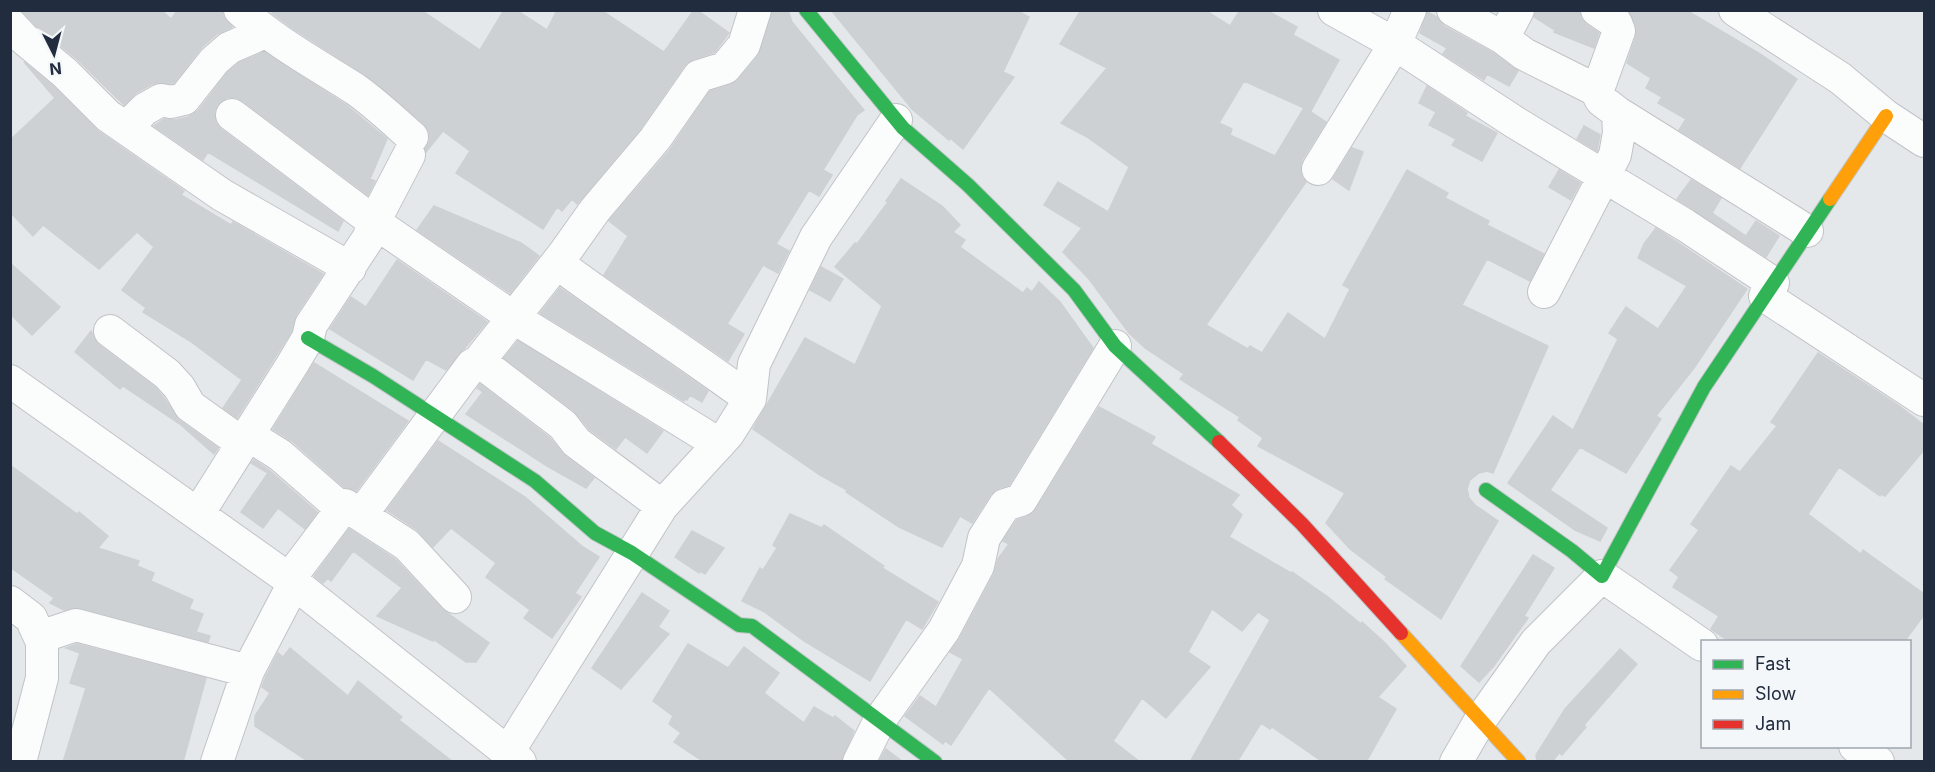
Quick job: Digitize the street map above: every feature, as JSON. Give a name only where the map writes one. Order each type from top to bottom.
[{"type":"street","points":[[198,514],[308,338],[311,325],[369,237],[411,146],[358,91],[296,54],[265,32],[240,10]]},
{"type":"street","points":[[224,758],[248,671],[291,581],[435,416],[472,366],[479,361],[557,263],[594,210],[655,139],[699,75],[725,68],[744,45],[755,10]]},
{"type":"street","points":[[806,10],[896,120],[968,185],[1074,290],[1114,346],[1186,410],[1302,524],[1519,762]]},
{"type":"street","points":[[1334,10],[1395,44],[1516,123],[1685,225],[1769,289],[1924,400]]},
{"type":"street","points":[[1318,169],[1395,44],[1410,10]]},
{"type":"street","points":[[1453,10],[1607,102],[1807,231]]},
{"type":"street","points":[[1503,38],[1518,10]]},
{"type":"street","points":[[1544,292],[1615,155],[1619,133],[1607,102],[1619,31],[1616,23],[1597,10]]},
{"type":"street","points":[[1735,10],[1840,78],[1886,116],[1924,141]]},
{"type":"street","points":[[10,24],[23,38],[65,73],[108,116],[222,195],[350,268]]},
{"type":"street","points":[[126,128],[145,109],[161,100],[171,102],[184,99],[214,61],[229,48],[265,32]]},
{"type":"street","points":[[232,115],[374,222],[514,318],[719,444]]},
{"type":"street","points":[[1456,762],[1481,719],[1536,642],[1602,576],[1704,387],[1886,116]]},
{"type":"street","points":[[10,381],[291,581],[514,757],[632,553],[662,506],[728,435],[750,399],[753,364],[816,237],[896,120]]},
{"type":"street","points":[[557,263],[606,300],[750,399]]},
{"type":"street","points":[[110,331],[167,375],[179,387],[190,406],[245,439],[280,455],[351,512],[407,545],[455,597]]},
{"type":"street","points":[[308,338],[435,416],[535,482],[595,533],[632,553],[739,624],[752,626],[935,762]]},
{"type":"street","points":[[859,762],[880,720],[944,630],[978,566],[984,538],[1005,505],[1021,500],[1114,346]]},
{"type":"street","points":[[479,361],[562,425],[576,442],[662,506]]},
{"type":"street","points":[[1486,490],[1572,550],[1602,576],[1701,644]]},
{"type":"street","points":[[10,602],[31,618],[42,642],[42,678],[20,762]]},
{"type":"street","points":[[40,637],[76,625],[248,671]]},
{"type":"street","points":[[1857,748],[1878,762]]},
{"type":"building","points":[[21,10],[161,10],[171,19],[178,10],[223,10],[223,16],[232,27],[217,34],[202,47],[174,83],[152,84],[136,93],[124,105],[78,60],[35,25]]},
{"type":"building","points":[[273,10],[421,10],[480,50],[504,10],[516,10],[547,30],[557,10],[601,10],[664,52],[694,10],[729,33],[715,52],[694,59],[684,66],[641,128],[577,204],[572,199],[562,211],[557,207],[543,229],[456,173],[470,151],[443,131],[426,152],[425,149],[430,140],[429,132],[424,124],[373,80],[292,28],[272,13]]},
{"type":"building","points":[[772,10],[788,10],[792,22],[864,110],[857,115],[823,170],[832,175],[819,196],[809,190],[776,244],[789,251],[778,273],[763,265],[727,324],[744,334],[728,361],[604,275],[628,236],[609,221],[669,151],[710,91],[738,80],[758,56]]},
{"type":"building","points":[[831,10],[1016,10],[1029,17],[1003,72],[1014,77],[963,149],[912,109]]},
{"type":"building","points":[[1081,10],[1205,10],[1230,26],[1240,10],[1266,10],[1297,27],[1293,35],[1339,60],[1311,111],[1305,108],[1326,122],[1302,160],[1300,169],[1306,182],[1206,325],[1248,349],[1250,346],[1262,353],[1288,313],[1325,339],[1350,289],[1343,285],[1407,170],[1448,193],[1445,198],[1489,221],[1487,225],[1544,254],[1530,281],[1487,259],[1462,305],[1548,346],[1493,473],[1487,471],[1479,473],[1470,480],[1467,489],[1469,498],[1498,521],[1441,619],[1385,579],[1387,577],[1350,549],[1326,523],[1345,493],[1258,446],[1263,438],[1238,420],[1240,417],[1180,379],[1184,374],[1145,348],[1129,333],[1089,279],[1063,252],[1082,228],[1044,205],[1058,182],[1108,212],[1129,167],[1087,137],[1061,123],[1107,68],[1060,44]],"holes":[[[1244,81],[1304,108],[1275,156],[1230,135],[1232,129],[1219,123]]]},
{"type":"building","points":[[1536,10],[1579,10],[1586,24],[1599,33],[1594,48],[1554,32],[1555,30],[1534,17]]},
{"type":"building","points":[[1628,10],[1686,10],[1797,79],[1740,168],[1679,130],[1686,119],[1658,103],[1662,97],[1646,88],[1651,78],[1627,63],[1636,36],[1636,25]]},
{"type":"building","points":[[1427,12],[1437,17],[1444,26],[1493,53],[1518,71],[1509,86],[1487,74],[1484,80],[1443,54],[1447,48],[1420,33]]},
{"type":"building","points":[[264,52],[345,104],[387,139],[370,179],[375,181],[368,195],[243,101],[235,97],[226,98],[217,105],[214,113],[216,123],[221,129],[343,221],[338,231],[208,152],[203,160],[154,126],[164,119],[175,120],[188,117],[198,111],[227,73],[239,63]]},
{"type":"building","points":[[24,62],[53,86],[98,131],[184,191],[181,195],[231,225],[233,222],[323,274],[296,315],[291,332],[237,418],[223,408],[242,380],[190,341],[143,312],[146,308],[122,290],[154,247],[137,232],[99,269],[43,225],[33,236],[10,212],[10,140],[55,98]]},
{"type":"building","points":[[1427,86],[1467,113],[1465,116],[1497,133],[1482,161],[1452,145],[1456,139],[1429,125],[1436,112],[1419,103]]},
{"type":"building","points":[[1584,126],[1600,135],[1597,151],[1577,139]]},
{"type":"building","points":[[1352,148],[1363,152],[1349,190],[1333,179]]},
{"type":"building","points":[[1559,170],[1580,183],[1571,200],[1549,187]]},
{"type":"building","points":[[901,179],[942,206],[960,225],[953,232],[965,240],[960,247],[1023,293],[1027,288],[1032,292],[1039,282],[1060,302],[1093,348],[1009,485],[999,488],[990,495],[972,523],[960,516],[942,547],[899,527],[753,429],[805,338],[855,365],[882,306],[835,267],[855,243],[857,244],[888,202],[886,201]]},
{"type":"building","points":[[1691,180],[1721,198],[1712,213],[1746,236],[1756,221],[1779,236],[1766,257],[1677,199]]},
{"type":"building","points":[[434,206],[521,243],[539,256],[510,293],[417,230]]},
{"type":"building","points":[[1656,228],[1747,289],[1694,368],[1656,416],[1661,419],[1626,473],[1580,447],[1550,490],[1607,528],[1600,541],[1575,530],[1508,483],[1553,416],[1573,430],[1618,339],[1609,333],[1626,307],[1658,329],[1687,286],[1638,258],[1644,244]]},
{"type":"building","points":[[397,260],[487,322],[446,370],[426,359],[413,380],[330,329],[351,297],[366,307]]},
{"type":"building","points":[[10,263],[60,307],[32,335],[10,314]]},
{"type":"building","points":[[821,267],[843,279],[830,301],[810,290]]},
{"type":"building","points":[[560,288],[708,391],[702,402],[690,395],[684,401],[540,313]]},
{"type":"building","points":[[91,331],[99,345],[155,387],[179,420],[218,448],[214,454],[181,425],[123,386],[120,389],[75,352]]},
{"type":"building","points":[[518,341],[663,431],[647,453],[625,437],[616,449],[589,429],[574,411],[504,358]]},
{"type":"building","points":[[1818,353],[1898,405],[1924,425],[1924,450],[1885,496],[1881,494],[1880,496],[1839,467],[1808,514],[1861,554],[1863,550],[1924,594],[1924,615],[1905,640],[1727,640],[1711,629],[1719,616],[1673,587],[1679,577],[1670,570],[1699,530],[1691,524],[1731,466],[1740,472],[1777,426],[1771,422]]},
{"type":"building","points":[[314,363],[408,421],[356,491],[344,487],[292,441],[273,429]]},
{"type":"building","points":[[480,384],[550,438],[565,456],[594,478],[586,488],[466,414],[483,392],[477,388]]},
{"type":"building","points":[[1099,407],[1155,437],[1151,444],[1239,495],[1231,505],[1242,515],[1229,537],[1292,572],[1328,597],[1361,624],[1362,622],[1406,666],[1378,697],[1396,709],[1366,762],[1323,762],[1272,727],[1270,729],[1261,723],[1237,762],[1190,762],[1270,620],[1258,612],[1242,631],[1212,609],[1188,652],[1210,667],[1166,718],[1142,698],[1113,741],[1140,762],[1070,762],[989,688],[951,745],[945,741],[943,744],[905,716],[920,696],[936,707],[963,659],[950,652],[960,638],[994,574],[998,559],[1009,544],[1003,541],[1017,520],[1027,517],[1036,509]]},
{"type":"building","points":[[438,441],[525,497],[583,547],[599,557],[575,593],[581,597],[552,638],[524,618],[530,610],[486,577],[496,563],[451,528],[433,547],[417,530],[387,510]]},
{"type":"building","points":[[254,460],[269,470],[317,512],[305,529],[278,508],[263,528],[241,512],[268,473],[251,463]]},
{"type":"building","points":[[10,465],[77,514],[79,512],[108,536],[98,548],[139,561],[137,566],[154,573],[151,581],[193,600],[189,609],[203,614],[196,632],[210,636],[208,642],[81,608],[64,610],[50,603],[54,598],[10,567]]},
{"type":"building","points":[[790,514],[822,528],[824,525],[884,566],[882,568],[938,602],[922,629],[906,619],[870,681],[804,641],[763,611],[742,601],[760,568],[763,570],[777,548],[773,545]]},
{"type":"building","points":[[349,529],[395,559],[442,609],[489,643],[476,662],[466,662],[433,639],[433,641],[377,616],[402,588],[353,551],[331,581],[328,578],[323,583],[314,576]]},
{"type":"building","points":[[692,531],[724,548],[705,574],[700,571],[699,573],[675,557]]},
{"type":"building","points":[[1533,555],[1554,568],[1524,616],[1528,618],[1493,667],[1479,682],[1461,666]]},
{"type":"building","points":[[642,593],[669,611],[658,627],[669,634],[621,689],[592,668]]},
{"type":"building","points":[[77,644],[206,678],[183,762],[63,762],[86,688],[70,683],[80,653],[66,648]]},
{"type":"building","points":[[688,644],[728,668],[744,647],[779,673],[764,693],[804,723],[814,707],[833,718],[835,716],[854,731],[841,762],[704,762],[674,742],[681,733],[669,724],[673,716],[653,701]]},
{"type":"building","points":[[290,648],[348,696],[358,681],[402,717],[399,720],[453,762],[309,762],[255,726],[255,716],[270,693],[262,687],[265,678],[278,653],[283,657]]},
{"type":"building","points":[[1620,649],[1637,664],[1584,725],[1586,727],[1562,755],[1559,753],[1552,762],[1537,762],[1536,755],[1565,709]]},
{"type":"building","points":[[886,749],[903,762],[879,762]]},
{"type":"traffic: fast","points":[[806,10],[903,128],[968,185],[1074,290],[1115,346],[1219,442]]},
{"type":"traffic: fast","points":[[1486,490],[1572,551],[1602,576],[1704,387],[1830,199]]},
{"type":"traffic: fast","points":[[308,338],[373,376],[535,481],[595,533],[632,553],[739,625],[752,626],[935,762]]},
{"type":"traffic: slow","points":[[1830,199],[1886,116]]},
{"type":"traffic: slow","points":[[1401,633],[1519,762]]},
{"type":"traffic: jam","points":[[1219,442],[1302,524],[1401,633]]}]
